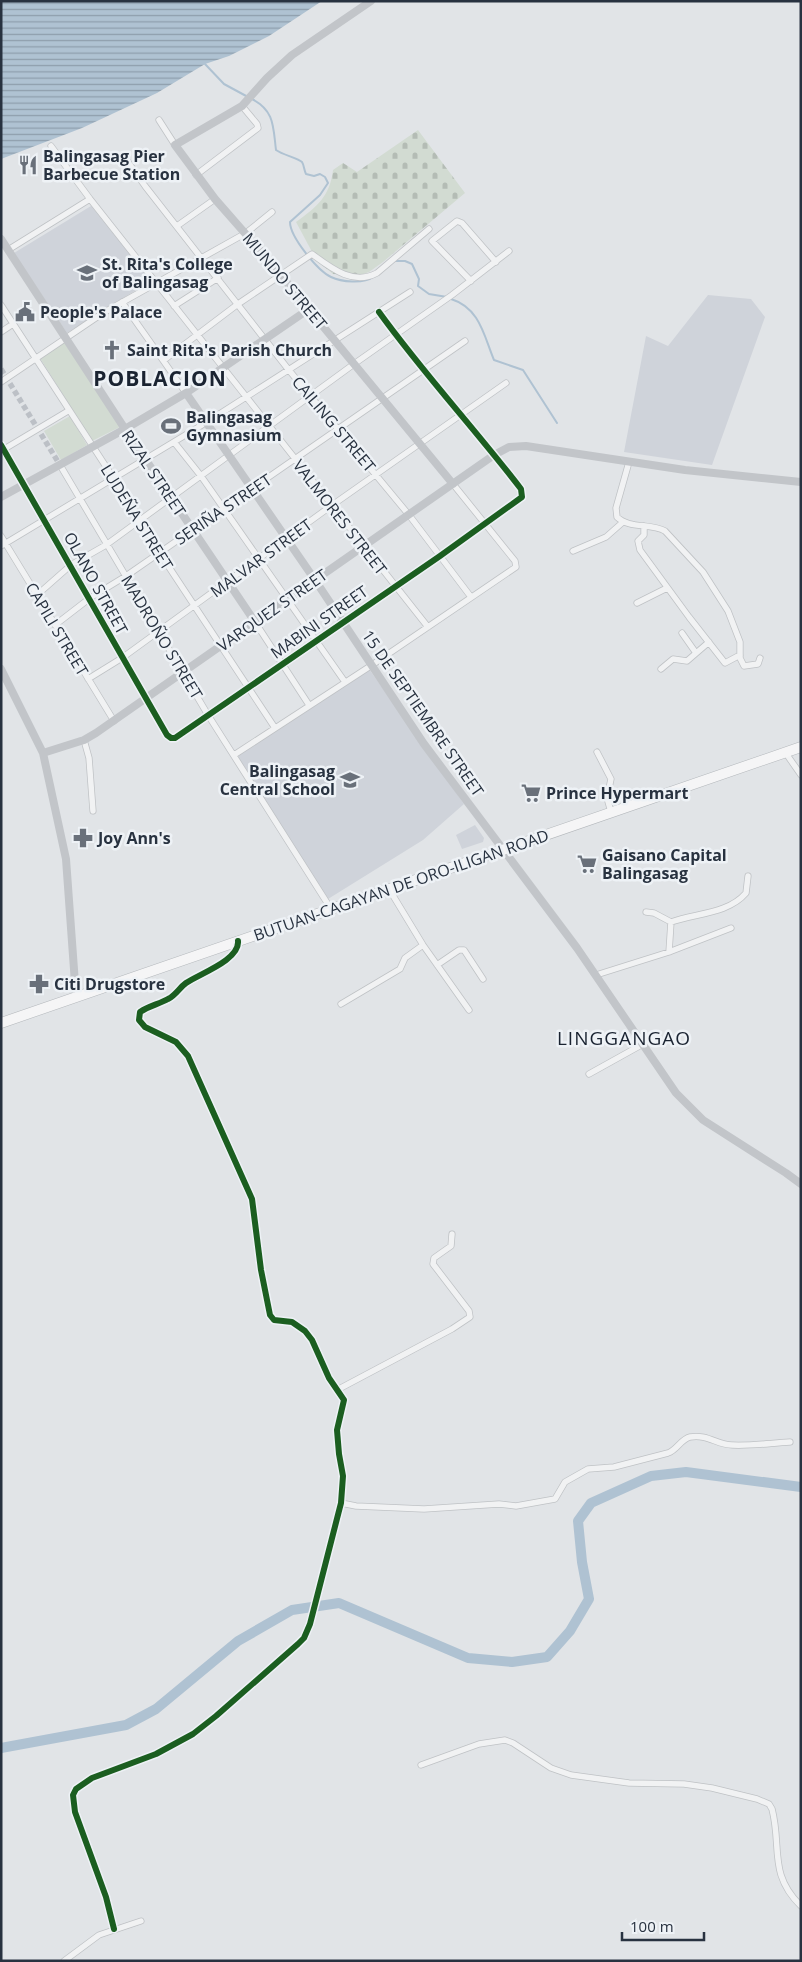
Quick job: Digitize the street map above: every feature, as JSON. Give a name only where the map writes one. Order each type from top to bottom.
[{"type":"highway","name":"BUTUAN-CAGAYAN DE ORO-ILIGAN ROAD","points":[[1,1023],[801,747]]},
{"type":"street","points":[[175,145],[247,101],[278,67],[292,55],[371,1]]},
{"type":"street","points":[[196,175],[258,128],[247,101]]},
{"type":"street","name":"MUNDO STREET","points":[[159,120],[196,175],[453,484]]},
{"type":"street","name":"VALMORES STREET","points":[[51,146],[90,199],[245,397],[428,627]]},
{"type":"street","name":"CAILING STREET","points":[[123,155],[288,369],[409,514],[471,597]]},
{"type":"street","points":[[178,226],[215,198]]},
{"type":"street","points":[[4,244],[90,199]]},
{"type":"street","points":[[1,382],[122,302],[246,233],[272,212]]},
{"type":"street","points":[[471,281],[432,241],[457,221],[462,223],[496,262]]},
{"type":"street","points":[[164,360],[238,304],[312,254],[341,274],[352,277],[369,276],[377,272],[429,229]]},
{"type":"street","name":"RIZAL STREET","points":[[4,244],[309,706]]},
{"type":"street","points":[[37,595],[71,565],[106,545],[452,295],[509,251]]},
{"type":"street","points":[[174,306],[218,278]]},
{"type":"street","points":[[4,545],[207,422],[410,292]]},
{"type":"street","name":"15 DE SEPTIEMBRE STREET","points":[[122,302],[253,489],[424,744],[596,975],[676,1093],[695,1113],[801,1184]]},
{"type":"street","name":"LUDEÑA STREET","points":[[1,305],[68,411],[140,519],[159,552],[275,728]]},
{"type":"street","points":[[1,497],[186,393],[309,309]]},
{"type":"street","points":[[379,312],[494,455]]},
{"type":"street","points":[[1,332],[13,324]]},
{"type":"street","name":"SERIÑA STREET","points":[[55,625],[90,598],[126,576],[465,342]]},
{"type":"street","name":"MALVAR STREET","points":[[88,679],[159,632],[332,506],[506,383]]},
{"type":"street","points":[[2,448],[68,411]]},
{"type":"street","points":[[174,442],[201,476],[345,682]]},
{"type":"street","name":"VARQUEZ STREET","points":[[43,753],[84,740],[114,721],[494,455],[509,447],[526,446],[629,462],[744,477],[801,482]]},
{"type":"street","name":"OLANO STREET","points":[[2,448],[25,484],[167,735]]},
{"type":"street","name":"MABINI STREET","points":[[167,735],[170,738],[175,738],[520,500],[522,495],[521,489],[494,455]]},
{"type":"street","points":[[629,462],[616,508],[617,518],[624,522],[664,531],[703,572],[728,611],[740,642],[740,655],[744,666],[758,664],[760,658]]},
{"type":"street","name":"MADROÑO STREET","points":[[60,465],[208,715],[331,909]]},
{"type":"street","points":[[234,755],[372,665],[515,568],[517,565],[515,561],[453,484]]},
{"type":"street","points":[[574,551],[606,537],[624,522]]},
{"type":"street","points":[[644,526],[644,535],[638,541],[639,547],[667,588],[725,663],[740,655]]},
{"type":"street","name":"CAPILI STREET","points":[[1,536],[4,545],[114,721]]},
{"type":"street","points":[[637,603],[667,588]]},
{"type":"street","points":[[682,633],[696,653]]},
{"type":"street","points":[[661,668],[673,659],[685,662],[709,642]]},
{"type":"street","points":[[1,670],[43,753],[66,859],[76,997]]},
{"type":"street","points":[[84,740],[89,758],[93,811]]},
{"type":"street","points":[[597,752],[611,779],[607,795],[611,812]]},
{"type":"street","points":[[785,752],[801,775]]},
{"type":"street","points":[[646,912],[654,913],[671,922],[724,908],[734,903],[746,893],[748,876]]},
{"type":"street","points":[[389,889],[423,945],[469,1010]]},
{"type":"street","points":[[664,918],[670,936]]},
{"type":"street","points":[[669,952],[671,922]]},
{"type":"street","points":[[596,975],[669,952],[731,928]]},
{"type":"street","points":[[114,1929],[106,1897],[75,1812],[73,1795],[76,1789],[92,1778],[156,1754],[194,1734],[304,1638],[310,1624],[341,1503],[343,1476],[338,1454],[337,1430],[344,1403],[343,1397],[329,1378],[312,1340],[305,1331],[292,1322],[274,1320],[270,1315],[261,1270],[252,1199],[188,1056],[176,1042],[145,1027],[139,1020],[139,1015],[143,1010],[169,999],[185,984],[231,956],[237,950],[238,941]]},
{"type":"street","points":[[341,1004],[400,969],[405,958],[423,945]]},
{"type":"street","points":[[437,965],[459,950],[464,950],[483,979]]},
{"type":"street","points":[[589,1074],[643,1044]]},
{"type":"street","points":[[338,1390],[452,1329],[470,1317],[469,1310],[433,1261],[434,1258],[451,1246],[452,1234]]},
{"type":"street","points":[[341,1503],[356,1506],[424,1509],[499,1504],[522,1505],[555,1499],[565,1482],[588,1469],[614,1467],[668,1453],[675,1450],[683,1440],[690,1438],[713,1439],[729,1445],[790,1442]]},
{"type":"street","points":[[421,1765],[479,1744],[505,1740],[513,1743],[551,1768],[571,1775],[644,1784],[684,1784],[712,1788],[757,1799],[769,1804],[772,1809],[779,1869],[788,1890],[801,1906]]},
{"type":"street","points":[[64,1961],[90,1940],[114,1929],[141,1921]]},
{"type":"shaded area","name":"St. Rita's College of Balingasag","points":[[91,206],[149,278],[149,282],[67,333],[14,253]]},
{"type":"shaded area","points":[[708,295],[751,299],[765,317],[712,465],[624,452],[646,336],[668,346]]},
{"type":"shaded area","name":"Balingasag Central School","points":[[369,669],[464,804],[423,840],[328,899],[237,755]]},
{"type":"shaded area","points":[[475,825],[484,838],[483,842],[462,849],[456,835]]},
{"type":"green space","points":[[418,130],[465,193],[369,272],[361,275],[333,274],[317,261],[296,222],[316,206],[326,194],[333,170],[343,163],[357,172]]},
{"type":"green space","points":[[64,342],[120,427],[92,441],[40,358]]},
{"type":"green space","points":[[70,416],[87,445],[61,460],[44,431]]},
{"type":"water","points":[[1,1],[322,1],[269,36],[229,56],[205,64],[157,93],[82,128],[1,159]]},
{"type":"waterway","points":[[205,64],[224,84],[248,97]]},
{"type":"waterway","points":[[252,99],[265,109],[272,120],[276,150],[302,162],[306,174],[314,176],[320,174],[325,177],[328,183],[320,195],[290,222],[295,236],[306,253],[319,268],[331,277],[352,282],[364,281],[373,277]]},
{"type":"waterway","points":[[395,261],[405,261],[412,264],[419,279],[418,286],[429,294],[447,297]]},
{"type":"waterway","points":[[451,299],[461,303],[475,316],[484,333],[494,360],[523,370],[557,423]]},
{"type":"waterway","points":[[1,1748],[126,1725],[156,1709],[238,1641],[292,1610],[339,1603],[468,1658],[512,1662],[547,1657],[570,1631],[589,1599],[582,1562],[578,1521],[591,1503],[651,1476],[686,1472],[801,1487]]},
{"type":"tunnel","points":[[1,369],[60,465]]},
{"type":"cycle path","points":[[1,445],[167,735],[175,738],[440,556],[522,497],[521,489],[413,357],[379,312]]},
{"type":"cycle path","points":[[114,1929],[106,1897],[75,1812],[73,1795],[76,1789],[92,1778],[156,1754],[193,1734],[304,1638],[310,1624],[341,1503],[343,1476],[337,1430],[344,1400],[329,1378],[312,1340],[305,1331],[292,1322],[274,1320],[270,1315],[261,1270],[252,1199],[188,1056],[176,1042],[145,1027],[139,1020],[140,1012],[165,1001],[186,983],[226,960],[237,948],[238,941]]},
{"type":"place","name":"Balingasag Pier Barbecue Station","points":[[28,165]]},
{"type":"place","name":"St. Rita's College of Balingasag","points":[[87,273]]},
{"type":"place","name":"People's Palace","points":[[25,312]]},
{"type":"place","name":"Saint Rita's Parish Church","points":[[112,350]]},
{"type":"place","name":"Balingasag Gymnasium","points":[[171,426]]},
{"type":"place","name":"Balingasag Central School","points":[[350,780]]},
{"type":"place","name":"Prince Hypermart","points":[[531,793]]},
{"type":"place","name":"Joy Ann's","points":[[83,838]]},
{"type":"place","name":"Gaisano Capital Balingasag","points":[[587,864]]},
{"type":"place","name":"Citi Drugstore","points":[[39,984]]},
{"type":"district","name":"POBLACION","points":[[160,379]]},
{"type":"district","name":"LINGGANGAO","points":[[624,1038]]}]
